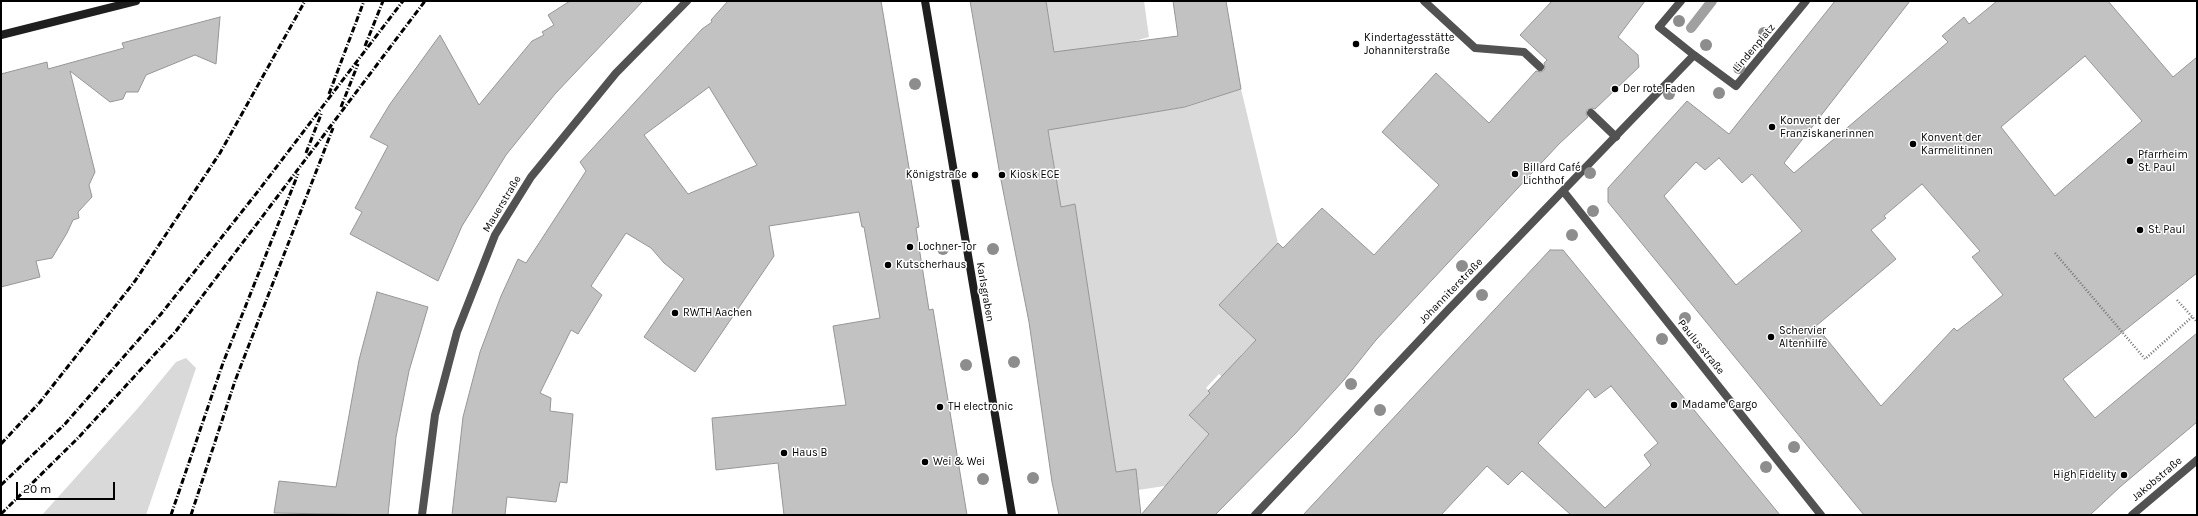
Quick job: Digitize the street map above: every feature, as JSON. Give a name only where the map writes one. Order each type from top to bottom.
[{"type":"street","points":[[1,35],[136,1]]},
{"type":"street","name":"Mauerstraße","points":[[422,515],[435,415],[457,332],[495,235],[531,177],[616,73],[687,1]]},
{"type":"street","name":"Karlsgraben","points":[[926,1],[1012,515]]},
{"type":"street","points":[[1424,1],[1475,48],[1524,52],[1540,67]]},
{"type":"street","name":"Lindenplatz","points":[[1680,1],[1659,27],[1736,86],[1806,1]]},
{"type":"street","name":"Johanniterstraße","points":[[1255,515],[1447,310],[1564,192],[1694,55]]},
{"type":"street","points":[[1591,113],[1616,137]]},
{"type":"street","name":"Paulusstraße","points":[[1564,192],[1821,515]]},
{"type":"street","name":"Jakobstraße","points":[[2132,515],[2197,460]]},
{"type":"path","points":[[2055,253],[2145,359],[2192,317]]},
{"type":"path","points":[[2177,300],[2197,322]]},
{"type":"shaded area","points":[[1046,1],[1144,1],[1149,37],[1131,42],[1084,48],[1094,122],[1187,107],[1241,89],[1278,243],[1219,305],[1256,340],[1241,355],[1246,400],[1219,374],[1206,388],[1233,414],[1201,402],[1189,415],[1209,434],[1165,486],[1138,490],[1136,469],[1116,472],[1075,204],[1061,207],[1048,127],[1066,123]]},
{"type":"shaded area","points":[[186,358],[196,368],[146,515],[42,515],[138,408],[176,362]]},
{"type":"building","points":[[570,1],[643,1],[555,94],[506,155],[462,226],[438,281],[350,234],[362,212],[355,208],[388,146],[370,137],[390,104],[440,35],[479,105],[532,41],[544,35],[542,32],[554,25],[548,15]]},
{"type":"building","points":[[728,1],[881,1],[919,227],[916,228],[929,310],[933,309],[967,515],[784,515],[778,463],[716,470],[712,418],[846,405],[833,326],[880,318],[864,227],[862,227],[859,212],[769,226],[774,256],[695,372],[644,337],[684,279],[664,263],[651,248],[626,233],[591,286],[602,295],[578,334],[571,330],[540,393],[551,398],[550,411],[573,414],[567,483],[560,482],[556,502],[507,497],[505,515],[452,515],[463,417],[480,352],[501,296],[518,259],[526,263],[586,171],[580,162],[702,29],[712,22],[711,20]],"holes":[[[709,87],[757,165],[688,194],[644,135]]]},
{"type":"building","points":[[970,1],[1046,1],[1054,52],[1178,36],[1173,1],[1226,1],[1241,89],[1185,107],[1048,130],[1061,207],[1075,204],[1116,472],[1136,469],[1141,515],[1059,515],[1052,482],[1029,322],[1000,175]]},
{"type":"building","points":[[1552,1],[1645,1],[1618,37],[1638,55],[1639,67],[1595,109],[1592,108],[1587,110],[1586,114],[1588,117],[1559,144],[1376,340],[1344,380],[1295,434],[1215,515],[1141,515],[1209,434],[1189,415],[1210,393],[1208,391],[1256,340],[1219,305],[1278,243],[1283,248],[1322,208],[1374,255],[1439,185],[1382,132],[1436,73],[1489,123],[1536,71],[1541,72],[1545,69],[1544,63],[1547,60],[1520,35]]},
{"type":"building","points":[[1835,1],[1910,1],[1784,163],[1794,173],[1948,42],[1942,36],[1964,17],[1969,24],[1997,1],[2108,1],[2173,77],[2197,57],[2197,273],[2063,379],[2095,418],[2197,333],[2197,422],[2120,487],[2090,515],[1864,515],[1608,202],[1608,188],[1687,101],[1729,134]],"holes":[[[2085,56],[2142,121],[2055,196],[2001,127]],[[1719,158],[1742,183],[1752,174],[1802,231],[1736,285],[1664,196],[1696,162],[1705,170]],[[1922,184],[1980,251],[1972,257],[2003,295],[1957,331],[1954,328],[1881,406],[1816,326],[1896,259],[1871,230],[1886,218],[1884,216]]]},
{"type":"building","points":[[220,17],[216,64],[195,55],[146,75],[138,92],[126,92],[123,99],[110,102],[70,71],[95,172],[89,185],[92,197],[78,212],[79,218],[73,220],[52,258],[36,261],[40,277],[1,287],[1,74],[47,62],[48,69],[124,48],[122,43]]},
{"type":"building","points":[[1550,250],[1563,250],[1780,515],[1571,515],[1522,471],[1508,485],[1487,466],[1441,515],[1303,515]],"holes":[[[1611,386],[1658,443],[1644,455],[1651,465],[1605,508],[1538,443],[1588,389],[1595,398]]]},
{"type":"building","points":[[377,292],[428,307],[409,371],[396,437],[388,515],[274,513],[279,481],[336,487],[359,360]]},
{"type":"waterway","points":[[1691,28],[1712,1]]},
{"type":"railway","points":[[1,444],[40,402],[135,281],[220,153],[305,1]]},
{"type":"railway","points":[[329,94],[364,1]]},
{"type":"railway","points":[[365,46],[383,1]]},
{"type":"railway","points":[[1,485],[65,424],[161,314],[259,190],[403,1]]},
{"type":"railway","points":[[1,514],[79,437],[176,331],[425,1]]},
{"type":"railway","points":[[341,107],[358,64]]},
{"type":"railway","points":[[306,153],[322,112]]},
{"type":"railway","points":[[191,515],[235,381],[333,128]]},
{"type":"railway","points":[[171,515],[223,363],[298,174]]},
{"type":"place","name":"Kindertagesstätte Johanniterstraße","points":[[1356,44]]},
{"type":"place","name":"Der rote Faden","points":[[1615,89]]},
{"type":"place","name":"Konvent der Franziskanerinnen","points":[[1772,127]]},
{"type":"place","name":"Konvent der Karmelitinnen","points":[[1913,144]]},
{"type":"place","name":"Pfarrheim St. Paul","points":[[2130,161]]},
{"type":"place","name":"Billard Café Lichthof","points":[[1515,174]]},
{"type":"place","name":"Königstraße","points":[[975,175]]},
{"type":"place","name":"Kiosk ECE","points":[[1002,175]]},
{"type":"place","name":"St. Paul","points":[[2140,230]]},
{"type":"place","name":"Lochner-Tor","points":[[910,247]]},
{"type":"place","name":"Kutscherhaus","points":[[888,265]]},
{"type":"place","name":"RWTH Aachen","points":[[675,313]]},
{"type":"place","name":"Schervier Altenhilfe","points":[[1771,337]]},
{"type":"place","name":"Madame Cargo","points":[[1674,405]]},
{"type":"place","name":"TH electronic","points":[[940,407]]},
{"type":"place","name":"Haus B","points":[[784,453]]},
{"type":"place","name":"Wei & Wei","points":[[925,462]]},
{"type":"place","name":"High Fidelity","points":[[2124,475]]}]
